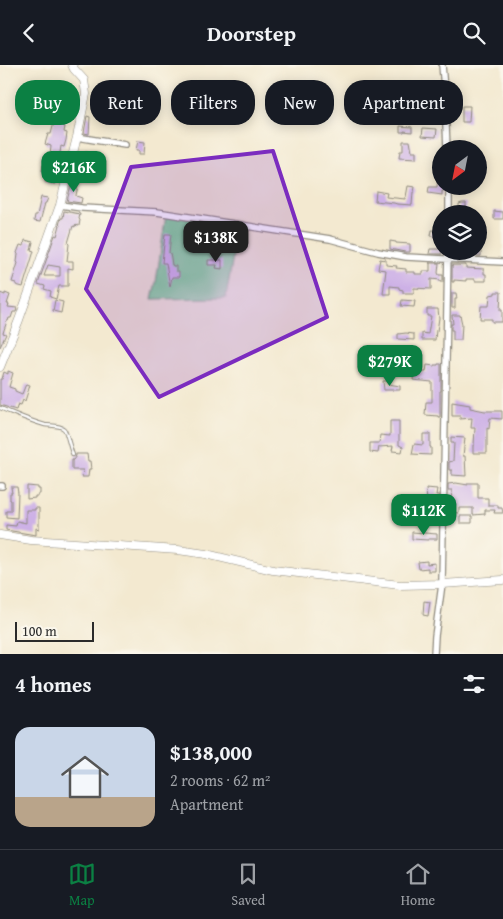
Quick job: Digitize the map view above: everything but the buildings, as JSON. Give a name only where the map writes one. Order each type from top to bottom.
[{"type":"street","points":[[0,367],[60,205],[77,137],[86,94],[84,80],[72,65]]},
{"type":"street","points":[[442,65],[447,140]]},
{"type":"street","points":[[77,137],[125,145]]},
{"type":"street","points":[[60,205],[157,212],[330,239],[378,252],[406,257],[432,258]]},
{"type":"street","points":[[434,654],[442,584],[448,260]]},
{"type":"street","points":[[466,260],[503,262]]},
{"type":"street","points":[[0,535],[41,541],[178,549],[273,570],[400,585],[503,580]]},
{"type":"lane","points":[[0,408],[44,425],[61,427],[67,433],[68,445],[73,455]]},
{"type":"highlighted area","points":[[273,151],[327,317],[159,397],[86,289],[131,167]]},
{"type":"green space","points":[[166,215],[238,226],[226,298],[152,299]]}]
